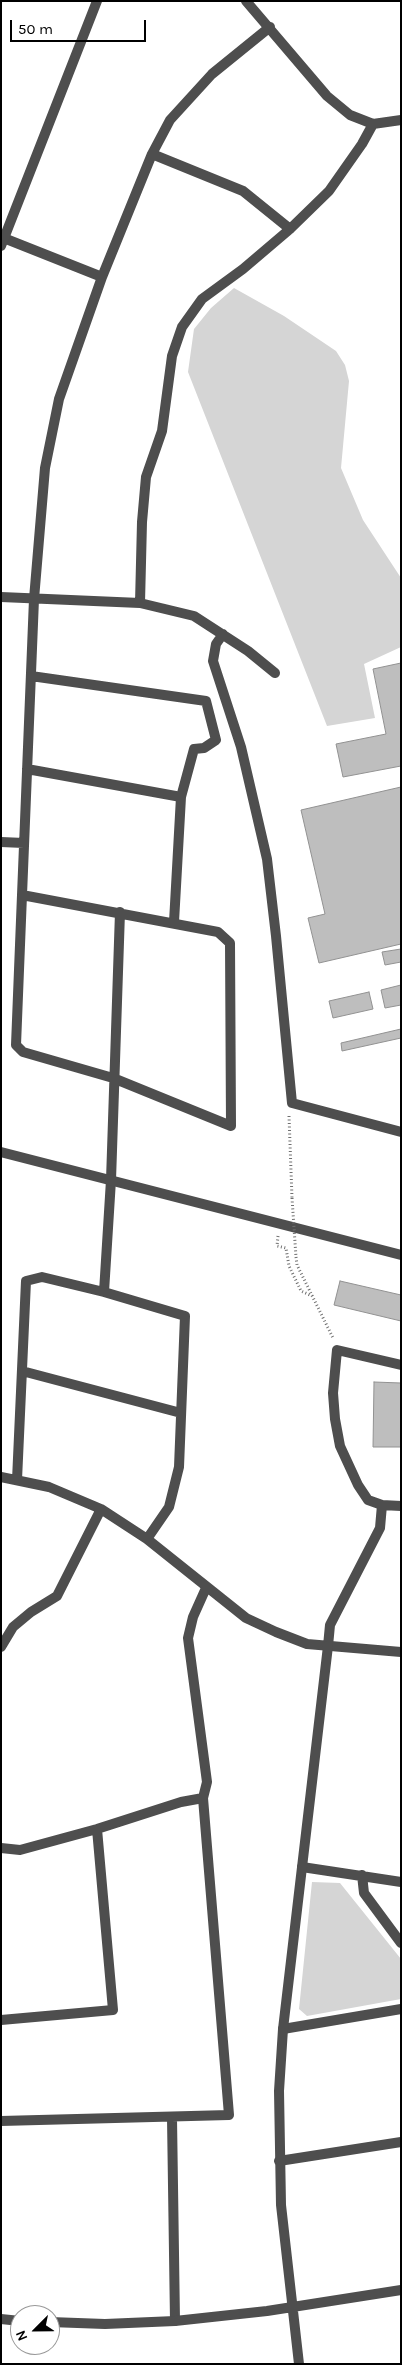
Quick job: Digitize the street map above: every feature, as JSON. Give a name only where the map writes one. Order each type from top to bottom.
[{"type":"street","points":[[97,1],[2,240],[102,276]]},
{"type":"street","points":[[246,1],[327,96],[350,115],[373,124],[401,120]]},
{"type":"street","points":[[22,895],[174,922],[218,932],[230,943],[231,1126],[113,1078],[23,1052],[16,1045],[27,769],[32,676],[34,599],[45,468],[59,399],[102,276],[152,154],[170,120],[212,74],[270,27]]},
{"type":"street","points":[[140,603],[142,522],[146,477],[162,431],[172,356],[182,327],[202,299],[244,269],[290,229],[329,191],[362,144],[373,124]]},
{"type":"street","points":[[152,154],[244,191],[290,229]]},
{"type":"street","points":[[1,597],[140,603],[194,616],[248,650],[275,673]]},
{"type":"street","points":[[223,634],[216,644],[213,661],[241,747],[267,859],[292,1103],[401,1132]]},
{"type":"street","points":[[32,676],[206,701],[216,740],[204,748],[194,748],[181,797],[174,922]]},
{"type":"street","points":[[27,769],[181,797]]},
{"type":"street","points":[[1,842],[24,843]]},
{"type":"street","points":[[104,1292],[111,1180],[120,912]]},
{"type":"street","points":[[1,1152],[401,1255]]},
{"type":"street","points":[[17,1480],[26,1281],[42,1277],[104,1292],[185,1316],[179,1467],[170,1507],[147,1539]]},
{"type":"street","points":[[401,1365],[337,1350],[333,1392],[340,1446],[358,1485],[368,1500],[382,1505],[401,1506]]},
{"type":"street","points":[[22,1371],[181,1413]]},
{"type":"street","points":[[1,1478],[49,1487],[101,1509],[147,1539],[206,1588],[246,1618],[307,1644],[401,1652]]},
{"type":"street","points":[[299,2364],[281,2205],[279,2161],[283,2029],[330,1625],[380,1528],[382,1505]]},
{"type":"street","points":[[1,1647],[13,1627],[31,1612],[57,1596],[101,1509]]},
{"type":"street","points":[[1,2122],[229,2115],[204,1798],[207,1782],[188,1638],[193,1617],[206,1588]]},
{"type":"street","points":[[1,1848],[20,1850],[96,1829],[181,1802],[204,1798]]},
{"type":"street","points":[[1,2020],[113,2010],[96,1829]]},
{"type":"street","points":[[302,1867],[401,1882]]},
{"type":"street","points":[[362,1875],[364,1893],[401,1944]]},
{"type":"street","points":[[283,2029],[401,2009]]},
{"type":"street","points":[[172,2118],[175,2321]]},
{"type":"street","points":[[279,2161],[401,2142]]},
{"type":"street","points":[[60,2322],[105,2324],[175,2321],[292,2307],[401,2290]]},
{"type":"path","points":[[292,1103],[289,1113],[296,1257],[337,1350]]},
{"type":"path","points":[[280,1225],[277,1246],[286,1248],[289,1266],[301,1291],[312,1296]]},
{"type":"shaded area","points":[[234,288],[284,316],[336,351],[345,365],[349,381],[341,468],[363,520],[401,578],[401,647],[364,664],[375,718],[327,726],[188,372],[194,329],[211,308]]},
{"type":"shaded area","points":[[312,1882],[340,1883],[401,1959],[401,1999],[307,2016],[299,2009]]},
{"type":"building","points":[[401,663],[401,766],[343,777],[336,744],[386,734],[373,669]]},
{"type":"building","points":[[401,787],[401,944],[319,963],[308,918],[325,914],[301,810]]},
{"type":"building","points":[[401,949],[401,962],[385,965],[382,952]]},
{"type":"building","points":[[401,985],[401,1005],[385,1008],[381,990]]},
{"type":"building","points":[[369,992],[373,1009],[333,1018],[329,1001]]},
{"type":"building","points":[[401,1029],[401,1038],[342,1051],[341,1043]]},
{"type":"building","points":[[340,1281],[401,1295],[401,1321],[334,1305]]},
{"type":"building","points":[[374,1382],[401,1383],[401,1447],[373,1447]]}]
